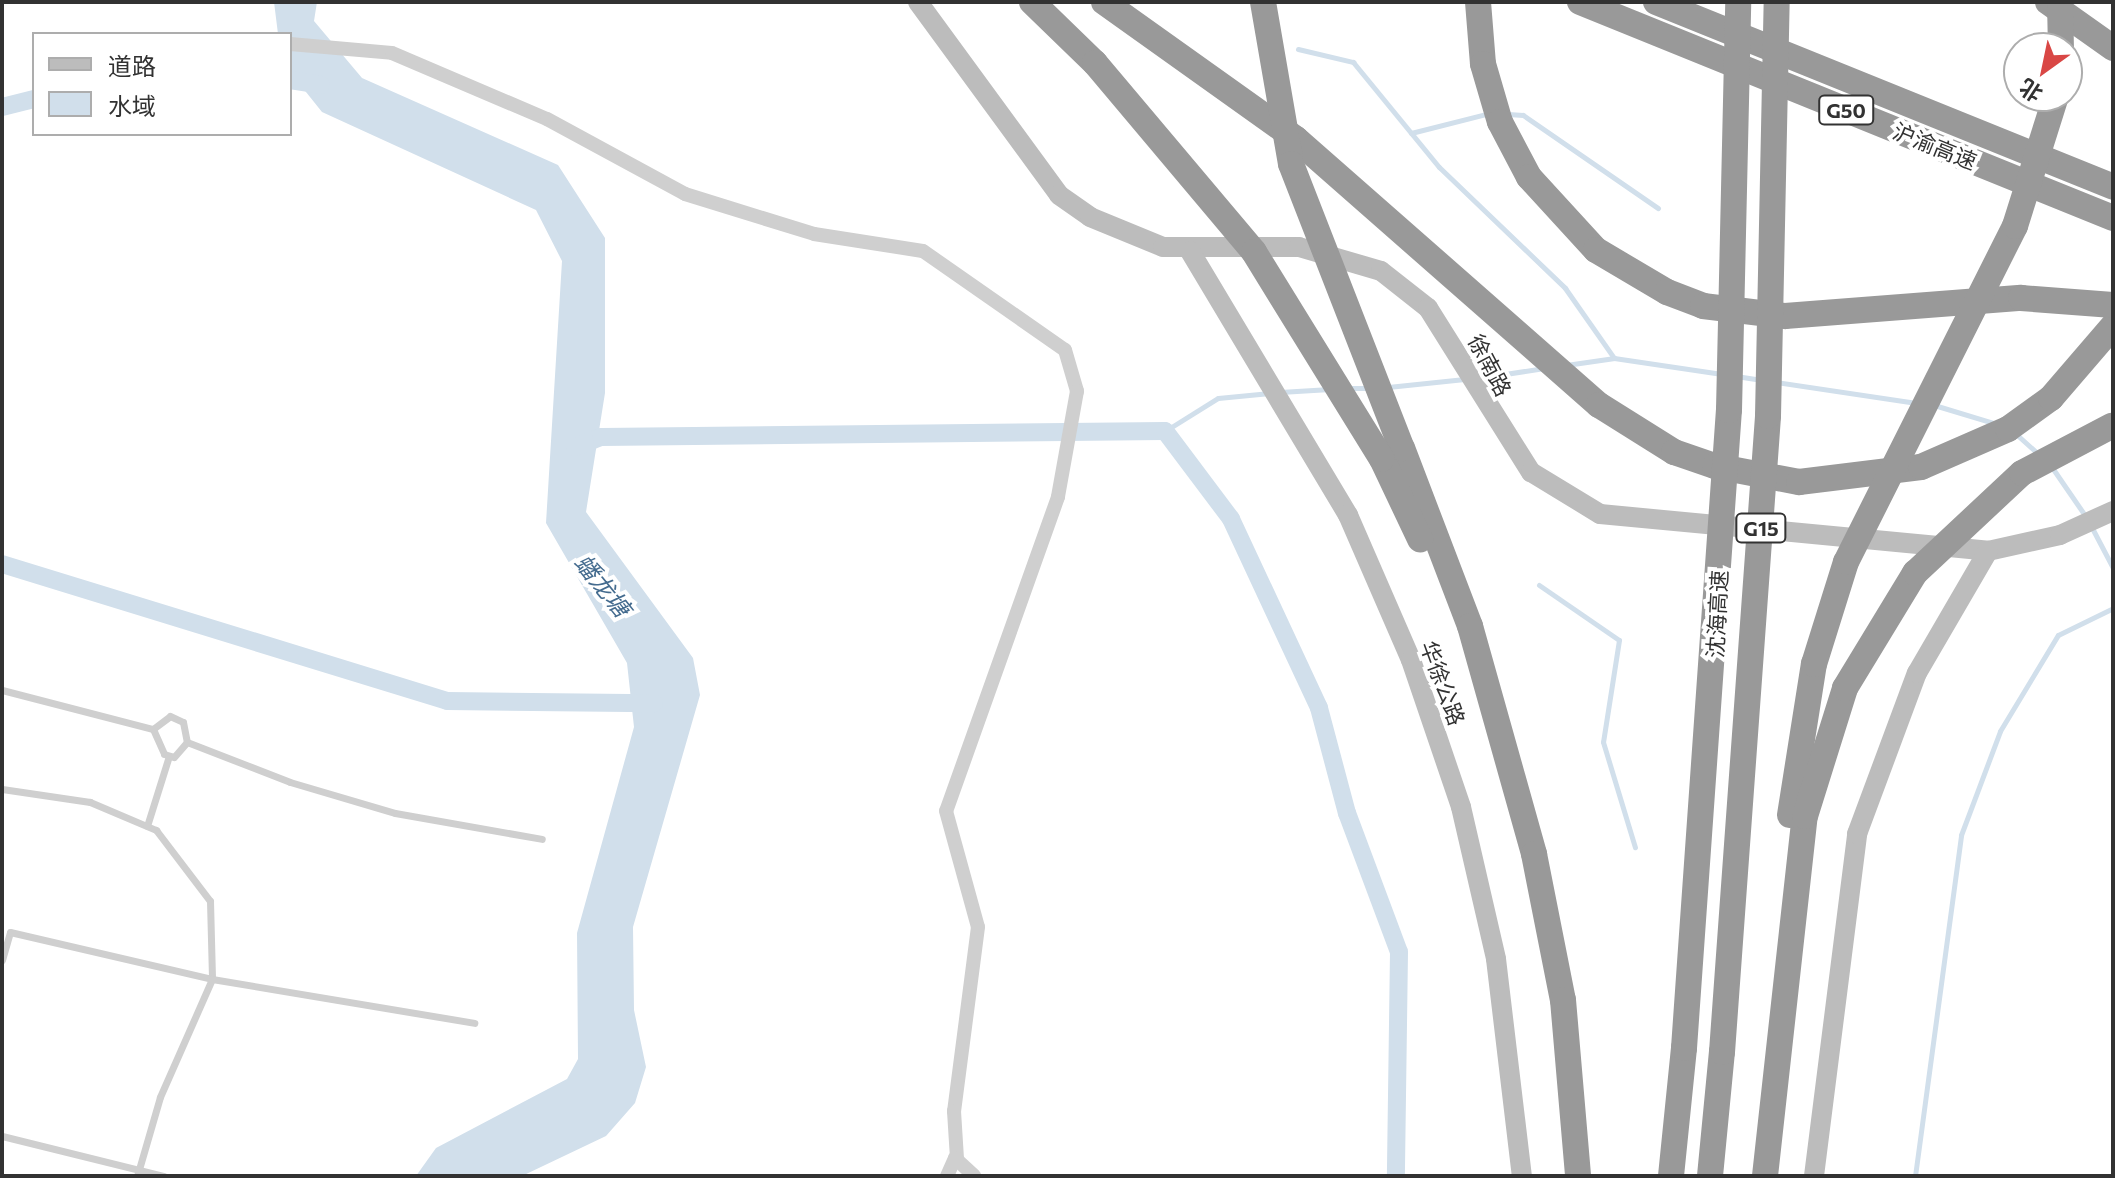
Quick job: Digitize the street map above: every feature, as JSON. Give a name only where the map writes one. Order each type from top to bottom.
[{"type":"highway","points":[[1032,2],[1095,63],[1254,252],[1392,453]]},
{"type":"highway","points":[[1104,2],[1296,139],[1599,405],[1674,452],[1757,477],[1841,482],[1921,467],[2008,429],[2051,398],[2113,326]]},
{"type":"highway","points":[[1263,2],[1291,164],[1392,453],[1470,626],[1534,854],[1563,1000],[1578,1176]]},
{"type":"highway","points":[[1478,2],[1483,64],[1500,122],[1566,224],[1629,273],[1703,306],[1744,313],[1826,316],[2021,298],[2113,305]]},
{"type":"highway","name":"沪渝高速","points":[[1580,2],[2113,218]]},
{"type":"highway","name":"沪渝高速","points":[[1656,2],[2113,187]]},
{"type":"highway","name":"沈海高速","points":[[1671,1176],[1684,1048],[1728,426],[1738,2]]},
{"type":"highway","name":"沈海高速","points":[[1710,1176],[1722,1052],[1768,416],[1777,2]]},
{"type":"highway","points":[[2048,2],[2113,48]]},
{"type":"highway","points":[[2060,2],[2061,32]]},
{"type":"highway","points":[[1765,1176],[1811,677],[1846,562],[2015,226],[2051,112]]},
{"type":"highway","points":[[1797,816],[1845,688],[1915,573],[2022,473],[2112,426]]},
{"type":"street","name":"徐南路","points":[[918,2],[1059,195],[1125,235],[1190,251],[1299,247],[1355,259],[1417,297],[1459,357],[1484,407],[1531,472],[1600,514],[1988,551],[2060,535],[2112,512]]},
{"type":"street","points":[[292,44],[340,45],[392,53],[437,71],[706,202],[814,234],[934,257],[1056,340],[1076,371],[1075,411],[1068,457],[946,811],[978,927],[954,1111],[957,1159],[947,1176]]},
{"type":"street","name":"华徐公路","points":[[1190,251],[1348,515],[1411,660],[1461,807],[1496,959],[1522,1176]]},
{"type":"street","points":[[1814,1176],[1857,834],[1917,673],[1988,551]]},
{"type":"street","points":[[957,1159],[974,1176]]},
{"type":"lane","points":[[2,690],[153,729]]},
{"type":"lane","points":[[153,729],[170,716],[183,722],[187,742]]},
{"type":"lane","points":[[153,729],[153,741],[169,756]]},
{"type":"lane","points":[[147,826],[169,756],[187,742]]},
{"type":"lane","points":[[187,742],[395,813],[542,839]]},
{"type":"lane","points":[[2,789],[90,802],[147,826],[210,901],[212,979],[137,1173]]},
{"type":"lane","points":[[2,960],[10,932],[212,979],[474,1023]]},
{"type":"lane","points":[[2,1136],[137,1173],[164,1176]]},
{"type":"water","name":"蟠龙塘","points":[[274,2],[317,2],[314,21],[362,78],[558,165],[605,238],[605,393],[586,512],[693,658],[700,695],[633,927],[634,1010],[646,1067],[635,1103],[606,1136],[522,1176],[416,1176],[436,1148],[567,1079],[578,1059],[577,933],[634,727],[627,663],[546,523],[562,261],[536,210],[322,112],[292,74],[292,32],[278,32]]},
{"type":"waterway","points":[[1298,49],[1353,62],[1439,167],[1565,288],[1614,358]]},
{"type":"waterway","points":[[292,80],[321,85]]},
{"type":"waterway","points":[[2,107],[32,100]]},
{"type":"waterway","points":[[1411,133],[1490,113]]},
{"type":"waterway","points":[[1508,114],[1523,115],[1658,208]]},
{"type":"waterway","points":[[1566,365],[1614,358],[1722,374]]},
{"type":"waterway","points":[[1479,378],[1544,368]]},
{"type":"waterway","points":[[1736,376],[1762,380]]},
{"type":"waterway","points":[[1388,387],[1465,379]]},
{"type":"waterway","points":[[1776,382],[1916,403]]},
{"type":"waterway","points":[[1348,388],[1370,388]]},
{"type":"waterway","points":[[1280,392],[1330,389]]},
{"type":"waterway","points":[[1165,431],[1218,398],[1270,393]]},
{"type":"waterway","points":[[1934,405],[1997,424]]},
{"type":"waterway","points":[[575,447],[601,437],[1165,431],[1231,519],[1319,708],[1347,813],[1399,952],[1396,1176]]},
{"type":"waterway","points":[[2016,434],[2038,454]]},
{"type":"waterway","points":[[2051,466],[2086,517]]},
{"type":"waterway","points":[[2091,526],[2113,568]]},
{"type":"waterway","points":[[2,564],[447,701],[654,703]]},
{"type":"waterway","points":[[1539,585],[1619,640],[1603,742],[1635,847]]},
{"type":"waterway","points":[[1915,1176],[1961,835],[2000,731],[2058,635],[2113,608]]}]
